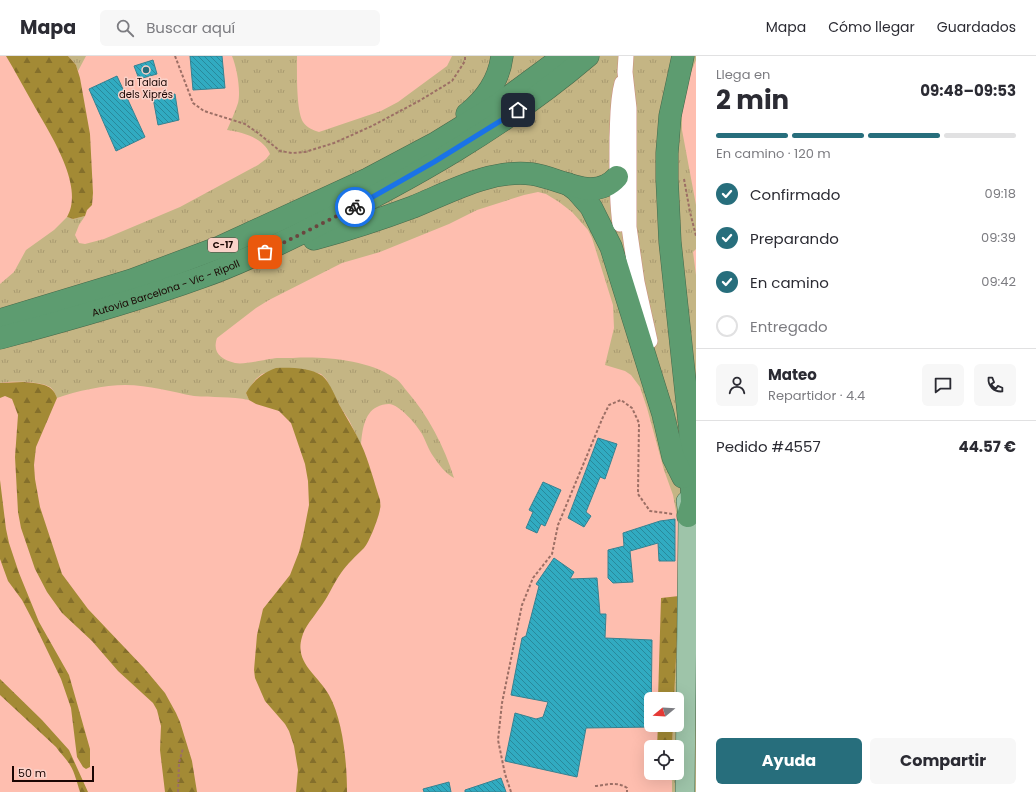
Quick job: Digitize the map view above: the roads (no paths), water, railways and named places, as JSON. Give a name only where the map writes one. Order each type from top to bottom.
[{"type":"highway","points":[[434,144],[449,128],[470,112],[486,96],[495,82],[499,72],[502,56]]},
{"type":"highway","name":"Autovia Barcelona - Vic - Ripoll","points":[[0,320],[132,280],[220,247],[368,179],[434,144],[499,104],[564,56]]},
{"type":"highway","name":"Autovia Barcelona - Vic - Ripoll","points":[[0,338],[67,321],[163,290],[203,277],[265,252],[348,211],[441,158],[518,110],[588,56]]},
{"type":"highway","points":[[683,56],[670,116],[666,179],[670,242],[690,429],[692,503],[688,516]]},
{"type":"highway","points":[[265,252],[356,226],[412,207],[474,182],[496,176],[532,174],[555,179],[586,189],[597,189],[607,186],[617,177]]},
{"type":"highway","points":[[567,183],[576,190],[591,207],[611,247],[664,414],[673,457],[683,478]]},
{"type":"main road","points":[[683,478],[688,516],[685,792]]},
{"type":"street","points":[[626,56],[623,98],[623,162],[622,168],[617,177],[619,219],[626,269],[643,328],[650,343]]},
{"type":"street","points":[[625,77],[629,108],[629,227],[637,282],[650,343],[669,401],[680,451],[683,478]]},
{"type":"place","name":"la Talaia dels Xiprés","points":[[146,70]]}]
